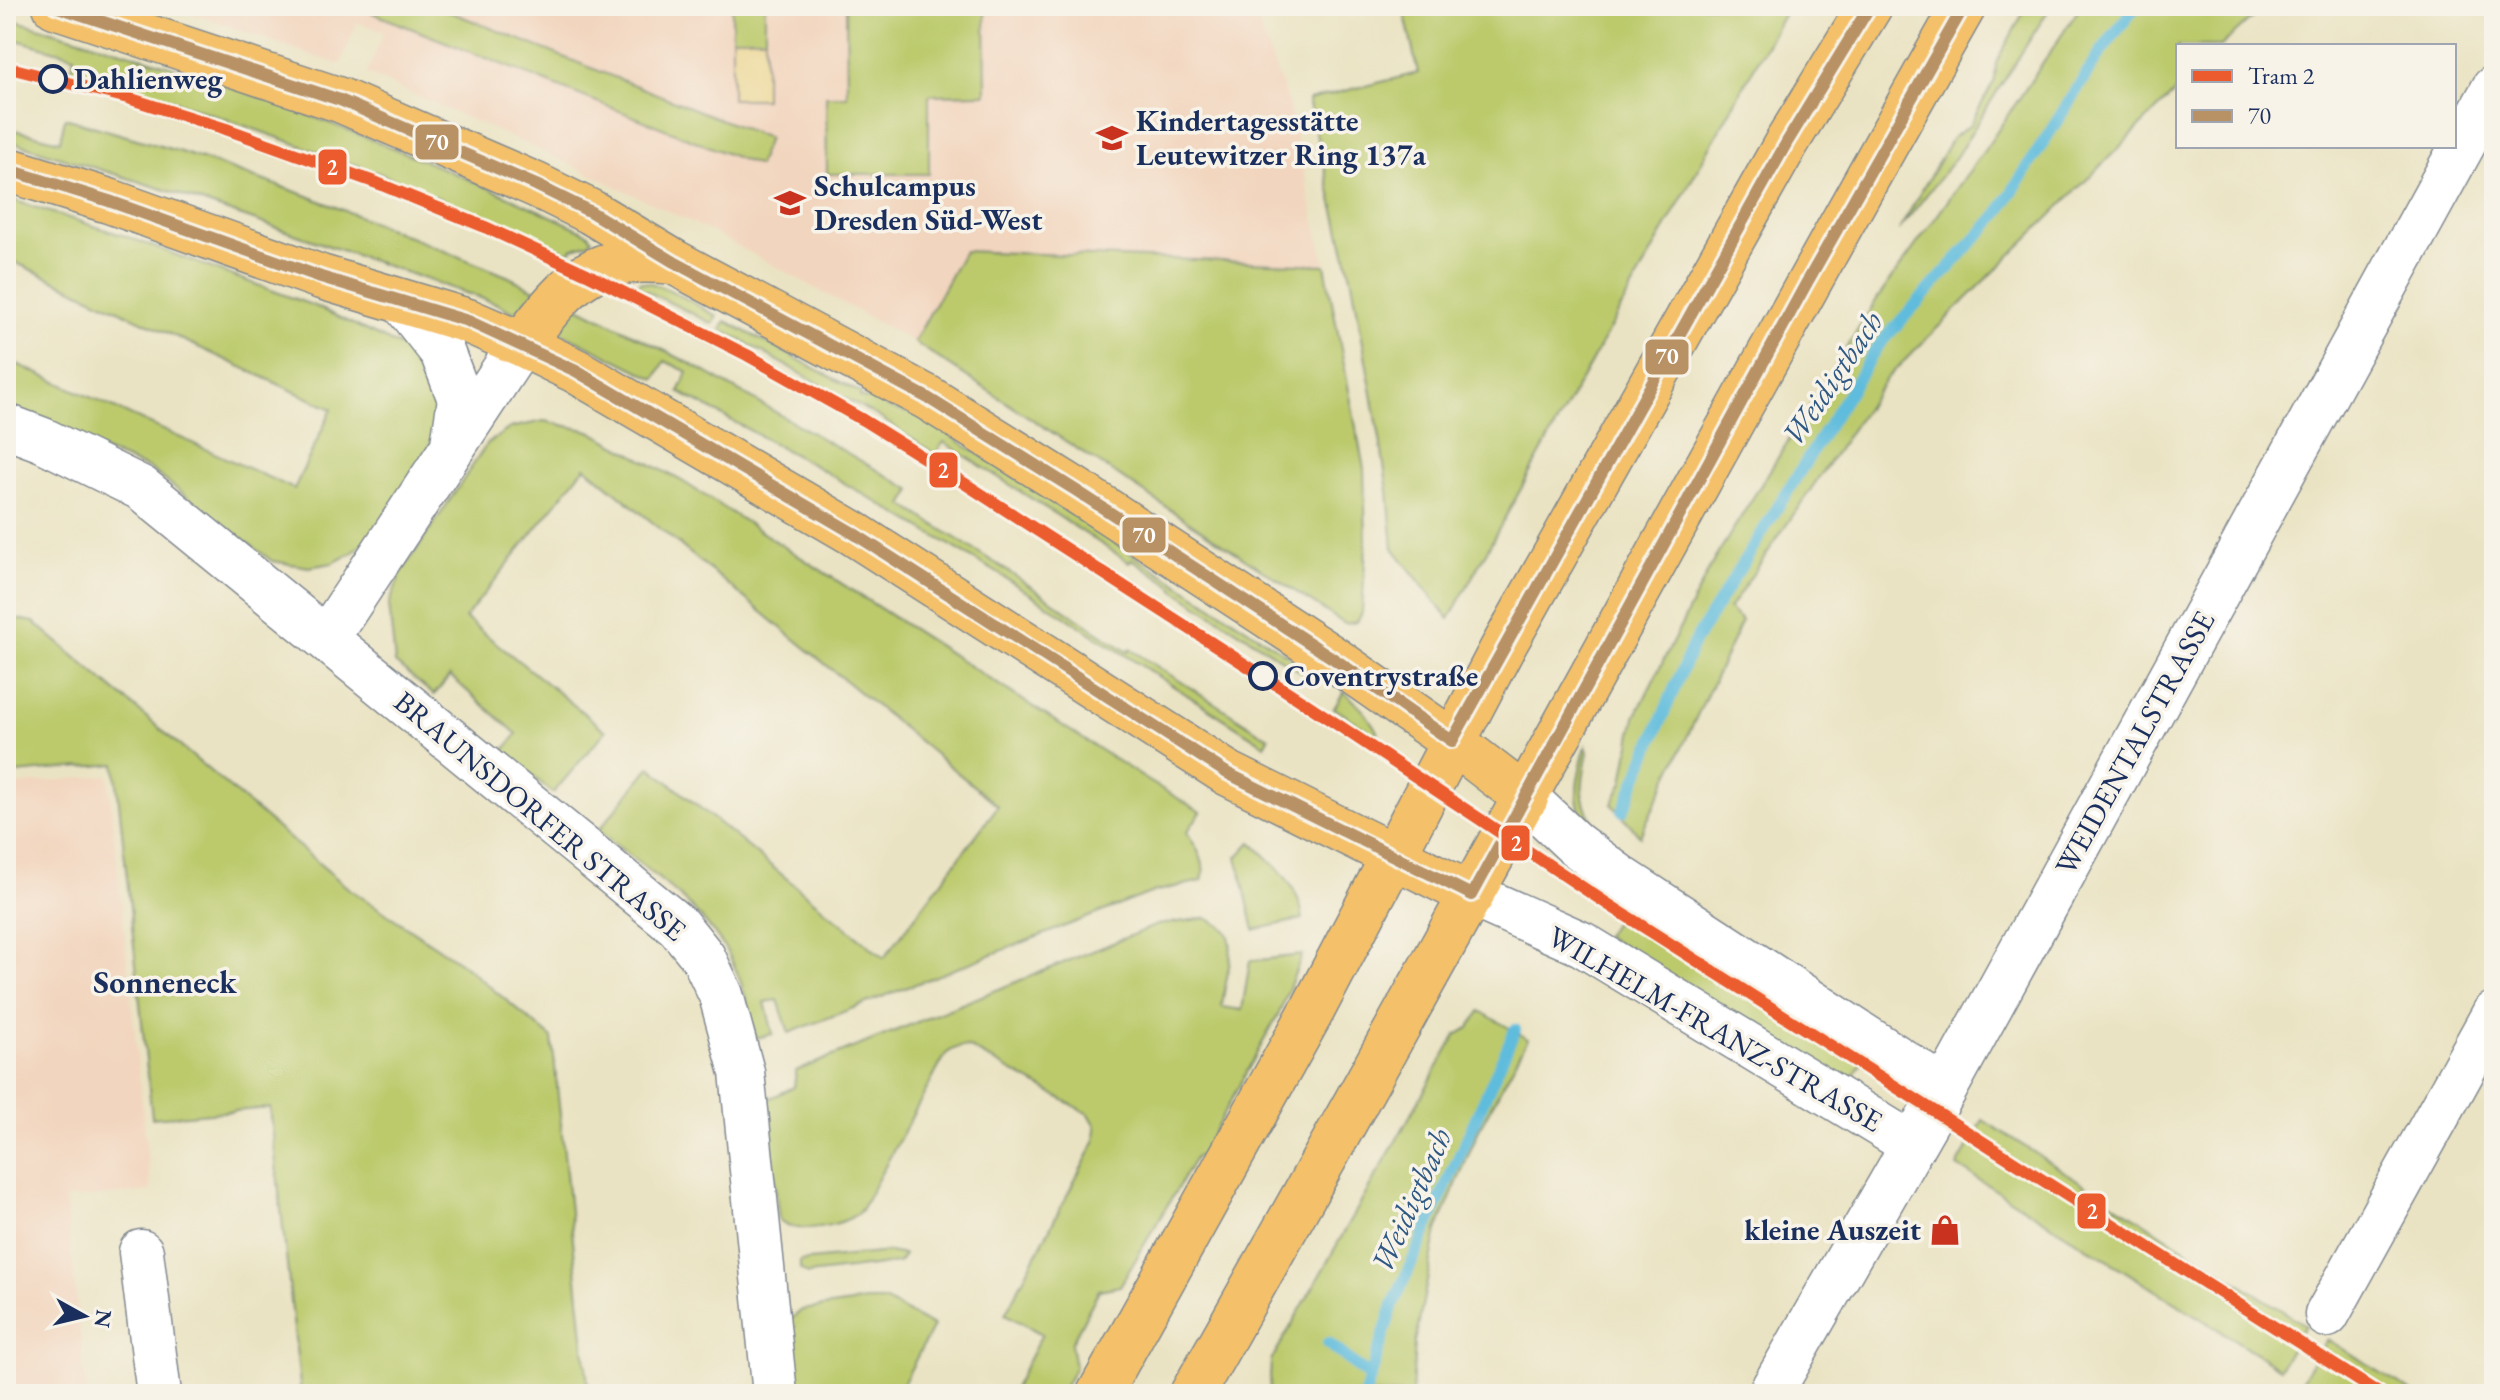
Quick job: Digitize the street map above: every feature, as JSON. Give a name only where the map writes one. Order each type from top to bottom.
[{"type":"main road","points":[[55,6],[340,100],[591,212],[674,262],[928,398],[1077,491],[1287,628],[1452,741],[1526,798]]},
{"type":"main road","points":[[1099,1394],[1313,1009],[1452,741],[1779,155],[1870,6]]},
{"type":"main road","points":[[1192,1394],[1526,798],[1806,284],[1964,6]]},
{"type":"main road","points":[[6,169],[109,201],[321,277],[468,321],[576,371],[853,533],[1227,773],[1472,895]]},
{"type":"main road","points":[[521,344],[563,291],[587,274],[616,263],[648,260],[674,262]]},
{"type":"street","name":"WEIDENTALSTRASSE","points":[[1770,1394],[1945,1089],[2494,88]]},
{"type":"street","points":[[404,304],[442,352],[460,399],[452,448]]},
{"type":"street","points":[[326,639],[521,344]]},
{"type":"street","name":"BRAUNSDORFER STRASSE","points":[[6,426],[43,440],[141,488],[678,926],[703,957],[721,995],[742,1072],[775,1394]]},
{"type":"street","points":[[1526,798],[1575,844],[1621,878],[1945,1089]]},
{"type":"street","name":"WILHELM-FRANZ-STRASSE","points":[[1472,895],[1582,944],[1913,1145]]},
{"type":"street","points":[[2327,1315],[2494,1014]]},
{"type":"street","points":[[141,1252],[159,1394]]},
{"type":"shaded area","points":[[172,6],[1252,6],[1288,103],[1325,265],[965,251],[914,342],[714,233],[542,151],[367,74],[384,32],[357,22],[340,65]]},
{"type":"shaded area","points":[[108,775],[151,1191],[65,1199],[87,1394],[6,1394],[6,786]]},
{"type":"green space","points":[[355,6],[435,6],[768,138],[758,166]]},
{"type":"green space","points":[[732,6],[765,6],[765,38],[732,38]]},
{"type":"green space","points":[[846,6],[985,6],[986,94],[929,95],[929,174],[827,174],[826,96],[847,96]]},
{"type":"green space","points":[[1403,6],[1788,6],[1449,619],[1393,548],[1388,491],[1352,281],[1308,100],[1418,73]]},
{"type":"green space","points":[[2027,6],[2051,6],[1956,157],[1899,230],[1952,138],[1970,125],[1995,80],[1996,63]]},
{"type":"green space","points":[[2081,6],[2265,6],[2223,44],[2176,44],[2176,91],[1886,379],[1729,609],[1742,621],[1640,836],[1612,804],[1623,782],[1635,717],[1714,560],[1877,299],[1986,148]]},
{"type":"green space","points":[[6,18],[160,63],[337,126],[490,188],[589,234],[592,239],[571,249],[570,253],[381,174],[158,95],[71,74],[74,56],[6,37]]},
{"type":"green space","points":[[65,118],[181,152],[308,196],[535,290],[519,310],[513,312],[498,304],[172,192],[6,140],[6,128],[60,141]]},
{"type":"green space","points":[[6,198],[125,236],[317,307],[412,352],[425,366],[440,404],[437,424],[429,448],[372,536],[352,553],[333,563],[309,567],[272,561],[150,469],[6,412],[6,359],[294,489],[332,409],[6,258]]},
{"type":"green space","points":[[964,251],[1325,265],[1364,469],[1366,544],[1362,613],[1357,622],[1345,624],[914,342]]},
{"type":"green space","points":[[640,282],[658,285],[717,316],[713,324],[636,286]]},
{"type":"green space","points":[[577,306],[691,364],[912,490],[903,505],[1128,652],[1130,649],[1269,738],[1265,745],[996,572],[817,467],[679,392],[688,372],[665,361],[655,379],[558,331]]},
{"type":"green space","points":[[726,321],[861,393],[860,397],[868,397],[890,408],[920,416],[1312,671],[1309,677],[1132,559],[1129,562],[944,442],[935,454],[879,417],[721,329]]},
{"type":"green space","points":[[544,421],[590,431],[682,481],[1201,812],[1187,832],[1202,862],[1202,881],[1153,892],[789,1033],[778,1000],[765,1002],[773,1034],[756,1038],[734,966],[710,927],[664,883],[598,831],[650,767],[884,958],[998,806],[585,467],[465,618],[606,731],[553,793],[503,752],[517,734],[450,676],[434,695],[395,663],[389,605],[400,575],[487,444],[510,428]]},
{"type":"green space","points":[[6,617],[34,622],[348,888],[461,963],[552,1038],[589,1394],[301,1394],[270,1108],[152,1118],[115,764],[6,774]]},
{"type":"green space","points":[[1344,692],[1365,713],[1380,738],[1334,708]]},
{"type":"green space","points":[[1586,746],[1585,806],[1596,826],[1617,848],[1615,851],[1590,827],[1578,805],[1578,780]]},
{"type":"green space","points":[[1251,842],[1291,885],[1303,919],[1254,930],[1237,857]]},
{"type":"green space","points":[[1626,903],[1869,1052],[1846,1087],[1605,936]]},
{"type":"green space","points":[[1206,918],[1223,927],[1230,939],[1222,1007],[1242,1010],[1250,961],[1302,955],[1281,1009],[1201,1155],[1195,1158],[1120,1286],[1099,1290],[1071,1344],[1075,1367],[1061,1394],[1011,1394],[1042,1334],[1005,1314],[1095,1142],[1096,1126],[1089,1114],[970,1048],[957,1048],[946,1054],[856,1215],[832,1225],[813,1228],[795,1228],[779,1220],[766,1100],[794,1087],[796,1071],[1157,925]]},
{"type":"green space","points":[[1480,1011],[1528,1039],[1480,1127],[1437,1230],[1415,1343],[1412,1394],[1269,1394],[1271,1361],[1456,1035],[1469,1028]]},
{"type":"green space","points":[[1983,1120],[2305,1325],[2280,1368],[1957,1166]]},
{"type":"green space","points":[[889,1252],[904,1255],[898,1263],[808,1274],[800,1269],[800,1261]]},
{"type":"green space","points":[[886,1301],[933,1326],[898,1394],[796,1394],[790,1320],[802,1310]]},
{"type":"green space","points":[[2327,1339],[2415,1394],[2321,1394],[2301,1381]]},
{"type":"sand","points":[[732,38],[765,38],[765,99],[732,99]]},
{"type":"waterway","name":"Weidigtbach","points":[[1623,811],[1693,644],[1877,347],[1998,214],[2100,53],[2136,6]]},
{"type":"waterway","name":"Weidigtbach","points":[[1365,1394],[1393,1305],[1515,1030]]},
{"type":"waterway","points":[[1328,1343],[1370,1377]]},
{"type":"tram line","name":"2","points":[[6,67],[128,98],[377,183],[485,227],[587,274],[747,355],[863,420],[950,474],[1308,705],[1606,903],[2380,1394]]},
{"type":"transit line","name":"70","points":[[55,6],[340,100],[591,212],[674,262],[928,398],[1337,661],[1452,741],[1787,142],[1870,6]]},
{"type":"transit line","name":"70","points":[[6,169],[109,201],[321,277],[468,321],[576,371],[853,533],[1227,773],[1472,895],[1806,284],[1964,6]]},
{"type":"place","name":"Dahlienweg","points":[[53,79]]},
{"type":"place","name":"Kindertagesstätte Leutewitzer Ring 137a","points":[[1112,138]]},
{"type":"place","name":"Schulcampus Dresden Süd-West","points":[[790,203]]},
{"type":"place","name":"Coventrystraße","points":[[1263,676]]},
{"type":"place","name":"kleine Auszeit","points":[[1945,1230]]},
{"type":"district","name":"Sonneneck","points":[[165,982]]}]
